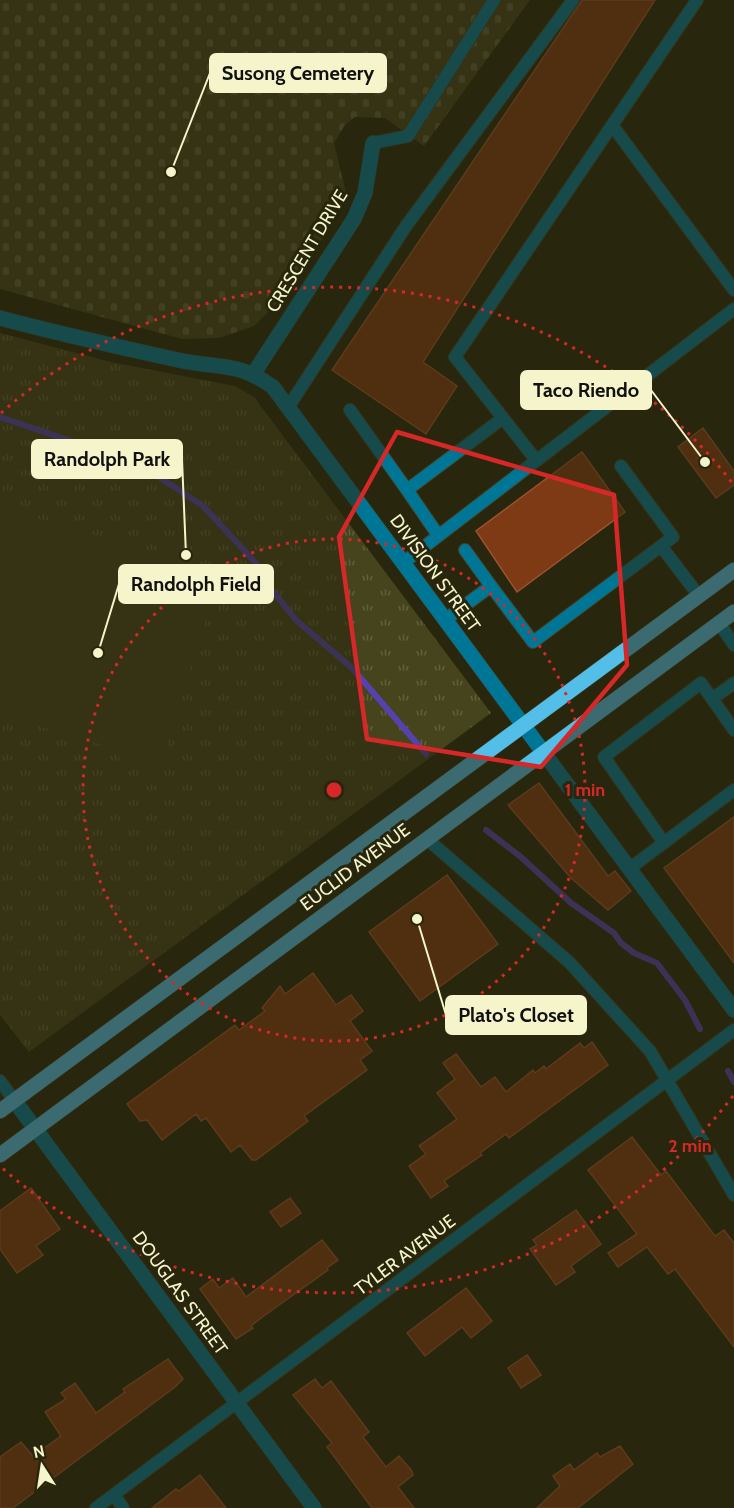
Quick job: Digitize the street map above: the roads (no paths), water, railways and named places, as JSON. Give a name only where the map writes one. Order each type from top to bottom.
[{"type":"main road","name":"EUCLID AVENUE","points":[[0,1111],[734,570]]},
{"type":"main road","name":"EUCLID AVENUE","points":[[0,1155],[734,612]]},
{"type":"street","name":"CRESCENT DRIVE","points":[[254,373],[354,219],[365,193],[373,143]]},
{"type":"street","name":"DIVISION STREET","points":[[0,318],[182,361],[236,366],[254,373],[273,387],[734,1010]]},
{"type":"street","name":"DOUGLAS STREET","points":[[14,1100],[314,1508]]},
{"type":"lane","points":[[373,143],[408,136],[494,0]]},
{"type":"lane","points":[[289,406],[406,226],[573,0]]},
{"type":"lane","points":[[536,460],[455,357],[697,0]]},
{"type":"lane","points":[[612,125],[734,290]]},
{"type":"lane","points":[[402,562],[734,309]]},
{"type":"lane","points":[[350,411],[438,535]]},
{"type":"lane","points":[[407,490],[503,418]]},
{"type":"lane","points":[[465,550],[533,642],[673,537],[621,466]]},
{"type":"lane","points":[[661,546],[699,596]]},
{"type":"lane","points":[[445,620],[491,586]]},
{"type":"lane","points":[[719,623],[734,645]]},
{"type":"lane","points":[[664,843],[604,757],[700,683],[734,730]]},
{"type":"lane","points":[[712,699],[734,683]]},
{"type":"lane","points":[[629,869],[734,790]]},
{"type":"lane","points":[[427,839],[569,962],[650,1052],[669,1080],[734,1195]]},
{"type":"lane","name":"TYLER AVENUE","points":[[96,1508],[734,1030]]},
{"type":"lane","points":[[0,1081],[14,1100]]},
{"type":"lane","points":[[114,1495],[123,1508]]},
{"type":"waterway","points":[[0,417],[139,464],[203,506],[255,562],[272,590],[296,620],[352,668],[426,754]]},
{"type":"waterway","points":[[486,830],[521,857],[571,903],[614,933],[621,943],[634,953],[657,963],[685,1000],[700,1029]]},
{"type":"waterway","points":[[728,1071],[734,1082]]},
{"type":"place","name":"Susong Cemetery","points":[[171,172]]},
{"type":"place","name":"Taco Riendo","points":[[705,462]]},
{"type":"place","name":"Randolph Park","points":[[186,555]]},
{"type":"place","name":"Randolph Field","points":[[98,653]]},
{"type":"place","name":"Plato's Closet","points":[[417,919]]}]
